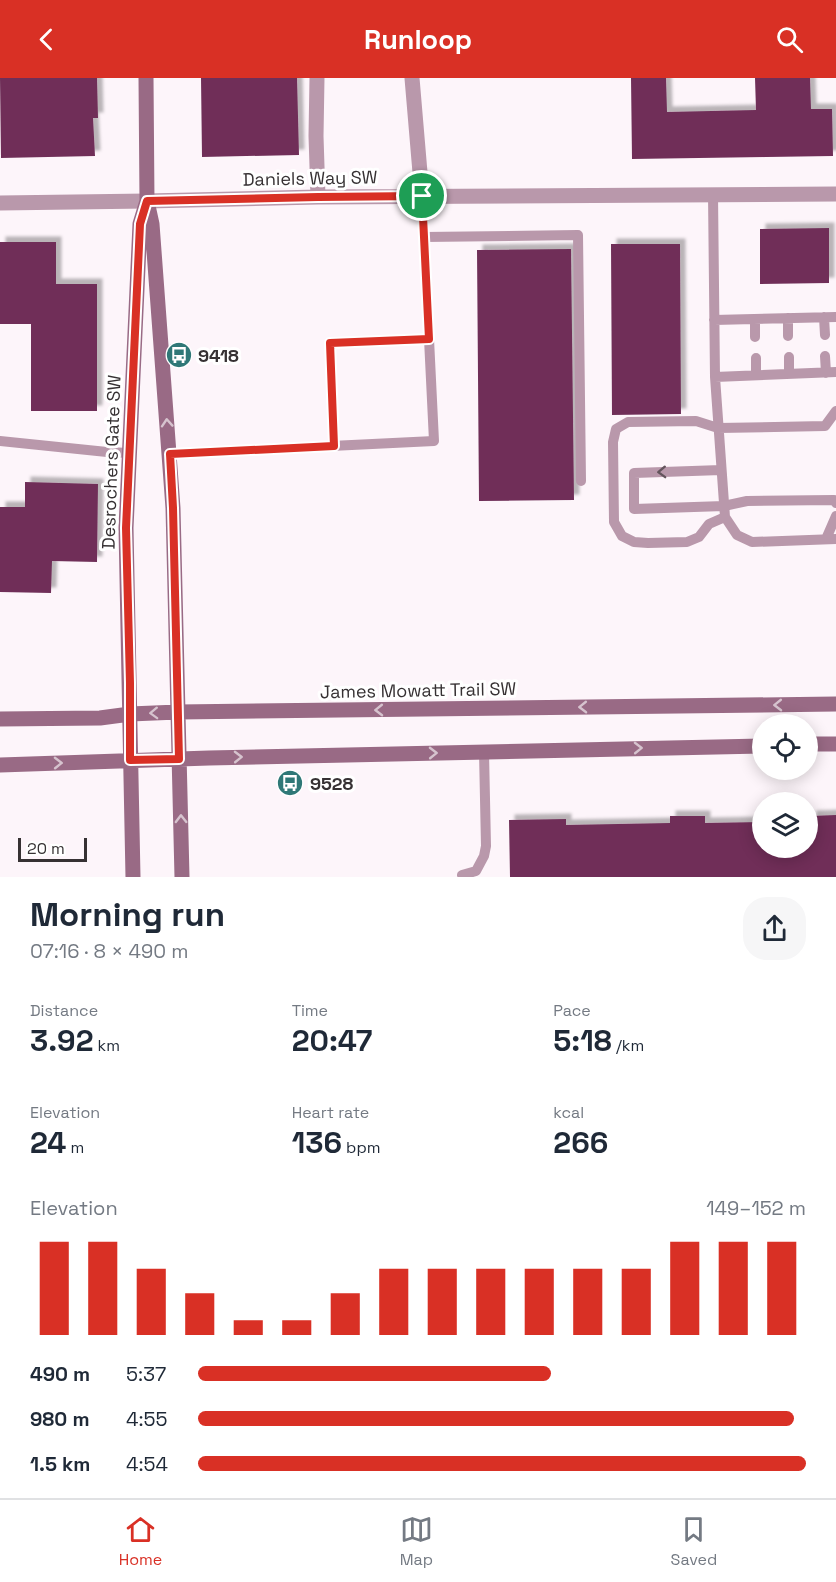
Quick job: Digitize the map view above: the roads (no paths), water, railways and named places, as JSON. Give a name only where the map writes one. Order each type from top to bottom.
[{"type":"main road","name":"Desrochers Gate SW","points":[[146,78],[147,201],[152,224],[173,508],[182,877]]},
{"type":"main road","name":"Desrochers Gate SW","points":[[133,877],[126,528],[140,224],[147,201]]},
{"type":"main road","name":"James Mowatt Trail SW","points":[[0,719],[100,718],[178,712],[836,704]]},
{"type":"main road","points":[[818,744],[836,744]]},
{"type":"main road","points":[[0,765],[752,746]]},
{"type":"street","points":[[317,78],[318,197]]},
{"type":"street","points":[[412,78],[422,196]]},
{"type":"street","name":"Daniels Way SW","points":[[0,203],[318,197],[836,194]]},
{"type":"lane","points":[[713,195],[715,377],[724,512],[737,536],[752,542],[831,539],[836,516]]},
{"type":"lane","points":[[170,454],[434,441],[422,196]]},
{"type":"lane","points":[[424,237],[578,235],[581,481]]},
{"type":"lane","points":[[824,317],[825,335]]},
{"type":"lane","points":[[714,320],[836,317]]},
{"type":"lane","points":[[788,318],[788,336]]},
{"type":"lane","points":[[755,319],[755,337]]},
{"type":"lane","points":[[334,446],[330,343],[429,339]]},
{"type":"lane","points":[[715,377],[831,372],[825,356]]},
{"type":"lane","points":[[756,357],[756,375]]},
{"type":"lane","points":[[789,357],[789,374]]},
{"type":"lane","points":[[836,411],[825,426],[718,428],[696,421],[628,422],[616,429],[613,442],[614,522],[622,536],[634,542],[687,542],[699,537],[709,524],[724,512],[747,501],[834,500],[836,503]]},
{"type":"lane","points":[[0,441],[129,453]]},
{"type":"lane","points":[[721,470],[634,473],[634,509],[724,512]]},
{"type":"lane","points":[[462,875],[476,871],[484,856],[486,846],[484,752]]},
{"type":"place","name":"9418","points":[[179,355]]},
{"type":"place","name":"9528","points":[[290,783]]}]
